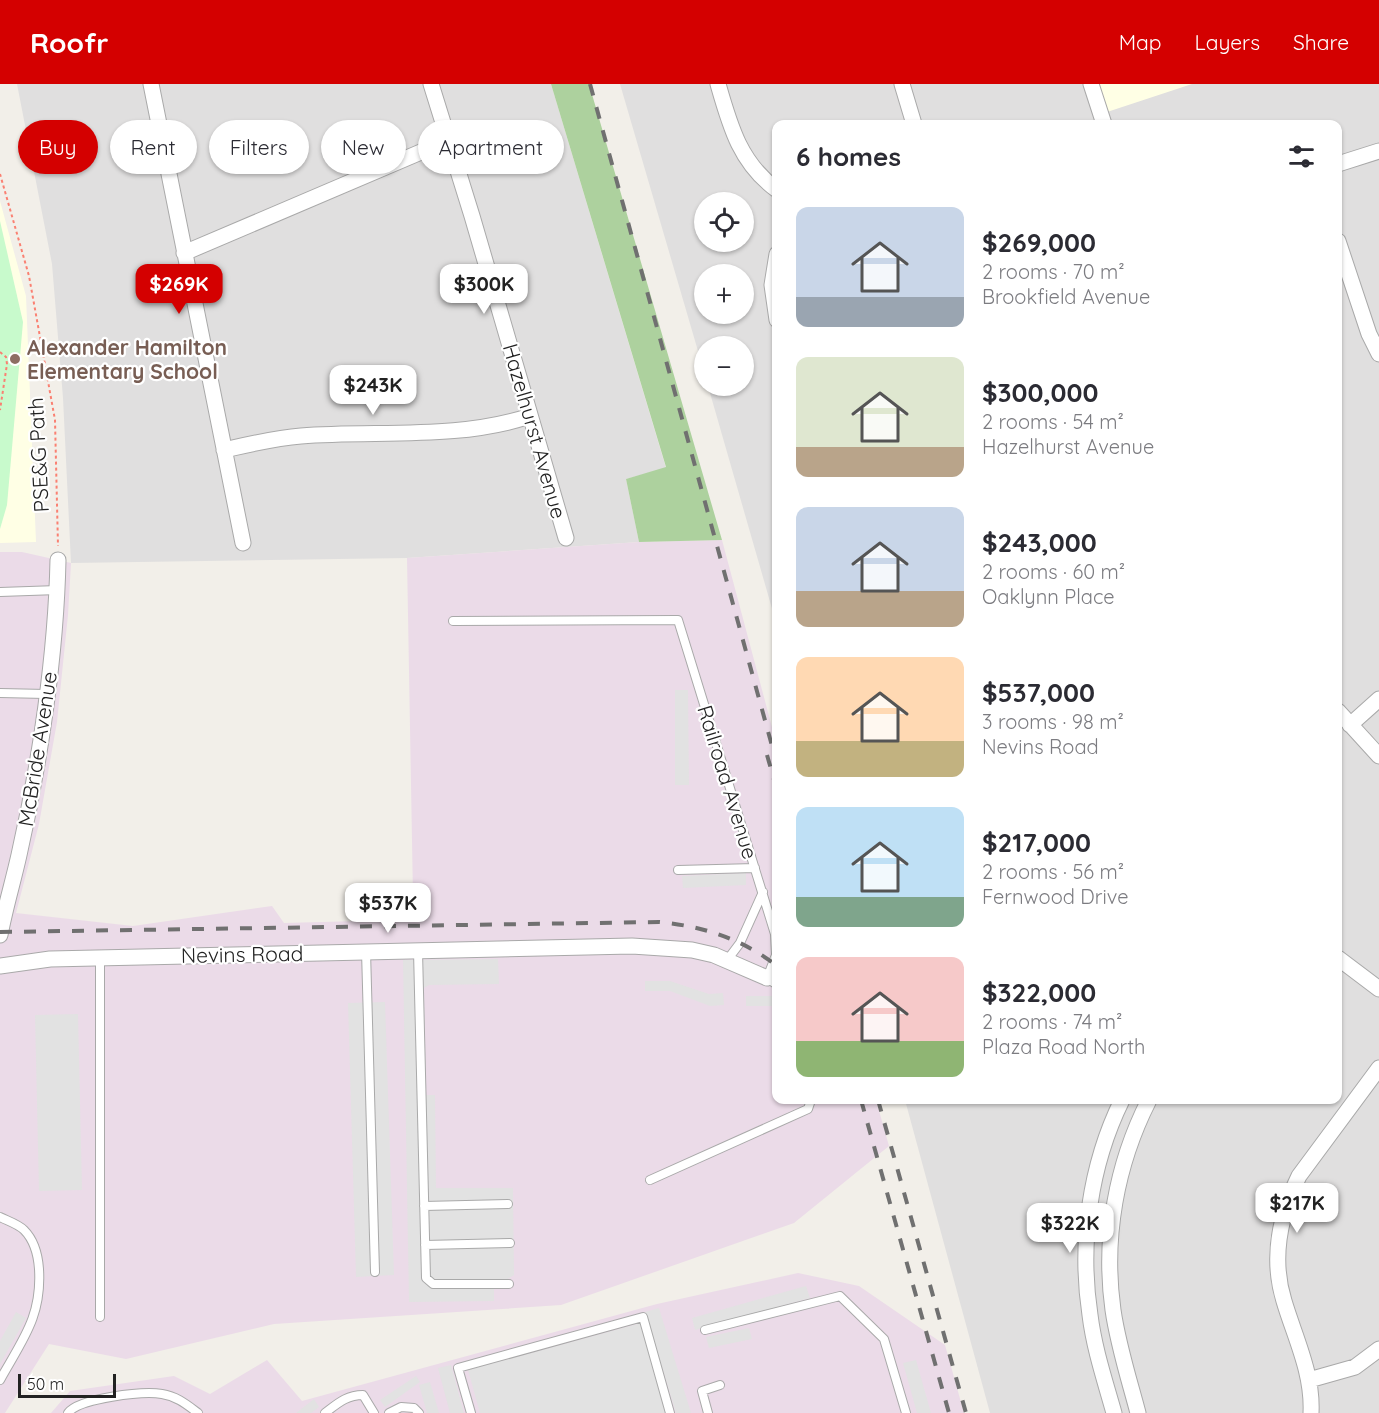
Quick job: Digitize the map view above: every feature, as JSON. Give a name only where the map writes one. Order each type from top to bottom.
[{"type":"street","points":[[151,84],[243,543]]},
{"type":"street","name":"Hazelhurst Avenue","points":[[430,84],[442,120]]},
{"type":"street","points":[[718,84],[739,148],[751,166],[772,185]]},
{"type":"street","points":[[902,84],[913,120]]},
{"type":"street","points":[[1091,84],[1103,120]]},
{"type":"street","points":[[1342,163],[1379,151]]},
{"type":"street","points":[[184,253],[418,153]]},
{"type":"street","name":"Hazelhurst Avenue","points":[[459,174],[566,538]]},
{"type":"street","points":[[1342,253],[1369,334],[1379,354]]},
{"type":"street","points":[[224,450],[300,436],[456,430],[490,426],[530,416]]},
{"type":"street","name":"McBride Avenue","points":[[0,935],[2,916],[33,784],[58,590],[58,560]]},
{"type":"street","points":[[1350,725],[1379,699]]},
{"type":"street","points":[[1342,716],[1379,756]]},
{"type":"street","name":"Nevins Road","points":[[0,966],[42,960],[100,957],[632,946],[692,950],[728,959],[772,982]]},
{"type":"street","points":[[1342,961],[1379,989]]},
{"type":"street","points":[[1311,1413],[1310,1380],[1279,1280],[1279,1237],[1283,1216],[1290,1194],[1311,1157],[1379,1068]]},
{"type":"street","points":[[1114,1413],[1090,1315],[1086,1266],[1089,1217],[1103,1147],[1120,1104]]},
{"type":"street","points":[[1138,1413],[1113,1311],[1110,1266],[1112,1218],[1126,1154],[1147,1104]]},
{"type":"street","points":[[1089,1217],[1112,1218]]},
{"type":"street","points":[[1310,1380],[1355,1367],[1379,1349]]},
{"type":"lane","points":[[0,592],[58,590]]},
{"type":"lane","name":"Railroad Avenue","points":[[453,621],[678,620],[772,926]]},
{"type":"lane","points":[[0,693],[46,694]]},
{"type":"lane","points":[[678,870],[755,868]]},
{"type":"lane","points":[[728,959],[740,943],[763,892]]},
{"type":"lane","points":[[417,949],[426,1278],[433,1284],[509,1284]]},
{"type":"lane","points":[[366,951],[375,1272]]},
{"type":"lane","points":[[100,957],[100,1317]]},
{"type":"lane","points":[[650,1180],[808,1109],[810,1104]]},
{"type":"lane","points":[[424,1206],[508,1204]]},
{"type":"lane","points":[[0,1216],[19,1226],[30,1237],[36,1249],[40,1287],[33,1320],[0,1380]]},
{"type":"lane","points":[[425,1245],[510,1243]]},
{"type":"lane","points":[[705,1330],[840,1296],[884,1339],[906,1413]]},
{"type":"lane","points":[[471,1413],[458,1368],[644,1317],[670,1413]]},
{"type":"lane","points":[[708,1413],[702,1391],[720,1385]]},
{"type":"lane","points":[[68,1413],[71,1409],[90,1402],[121,1395],[148,1393],[178,1398],[198,1413]]},
{"type":"lane","points":[[325,1413],[346,1397],[355,1395],[363,1395],[374,1413]]},
{"type":"lane","points":[[389,1413],[400,1407],[414,1408],[419,1413]]},
{"type":"path","name":"PSE&G Path","points":[[0,174],[29,276],[55,420],[58,560]]},
{"type":"path","points":[[0,352],[6,357],[7,364],[0,410]]},
{"type":"shaded area","points":[[17,84],[551,84],[562,120],[418,120],[418,174],[564,174],[564,127],[666,468],[626,479],[639,542],[407,558],[71,563],[63,398],[52,264],[34,174],[98,174],[98,120],[24,120]]},
{"type":"shaded area","points":[[620,84],[1379,84],[1379,1413],[990,1413],[906,1104],[1342,1104],[1342,120],[772,120],[772,609],[711,396],[754,396],[754,336],[694,337]]},
{"type":"shaded area","points":[[1091,84],[1192,84],[1101,114]]},
{"type":"shaded area","name":"Alexander Hamilton Elementary School","points":[[0,201],[26,296],[36,542],[0,543]]},
{"type":"shaded area","points":[[722,540],[772,727],[772,1104],[877,1104],[889,1146],[794,1223],[561,1305],[274,1324],[126,1359],[49,1344],[5,1413],[0,1413],[0,552],[22,552],[71,563],[57,722],[39,824],[16,913],[133,926],[272,906],[284,923],[397,920],[396,898],[413,897],[407,558],[639,542]]},
{"type":"shaded area","points":[[675,690],[688,690],[689,785],[675,785]]},
{"type":"shaded area","points":[[746,873],[746,885],[683,888],[682,876]]},
{"type":"shaded area","points":[[498,959],[499,984],[429,985],[424,988],[426,1095],[435,1095],[436,1188],[513,1188],[514,1275],[494,1288],[494,1301],[409,1302],[403,960]]},
{"type":"shaded area","points":[[645,981],[670,981],[709,994],[723,993],[724,1005],[710,1006],[670,991],[645,991]]},
{"type":"shaded area","points":[[746,996],[772,996],[772,1006],[746,1006]]},
{"type":"shaded area","points":[[385,1002],[394,1275],[356,1277],[348,1003]]},
{"type":"shaded area","points":[[78,1014],[82,1190],[39,1191],[35,1015]]},
{"type":"shaded area","points":[[798,1273],[859,1286],[945,1345],[964,1413],[51,1413],[70,1391],[174,1376],[210,1394],[267,1360],[302,1401],[657,1304]]},
{"type":"shaded area","points":[[806,1286],[810,1298],[695,1330],[692,1318]]},
{"type":"shaded area","points":[[659,1308],[691,1413],[676,1413],[645,1312]]},
{"type":"shaded area","points":[[16,1312],[26,1318],[0,1364],[0,1341]]},
{"type":"shaded area","points":[[641,1323],[666,1413],[480,1413],[468,1370]]},
{"type":"shaded area","points":[[749,1328],[752,1339],[709,1348],[706,1337]]},
{"type":"shaded area","points":[[916,1360],[931,1413],[917,1413],[903,1363]]},
{"type":"shaded area","points":[[451,1365],[464,1413],[450,1413],[438,1368]]},
{"type":"shaded area","points":[[416,1376],[420,1382],[385,1407],[380,1400]]},
{"type":"shaded area","points":[[430,1382],[439,1413],[427,1413],[419,1385]]},
{"type":"shaded area","points":[[314,1399],[319,1407],[311,1413],[296,1413]]},
{"type":"green space","points":[[551,84],[589,84],[722,540],[639,542],[626,479],[666,467],[564,127],[564,120],[562,120]]},
{"type":"green space","points":[[0,221],[23,322],[7,505],[0,529]]},
{"type":"railway","points":[[590,84],[772,746]]},
{"type":"railway","points":[[767,755],[772,772]]},
{"type":"railway","points":[[0,932],[659,922],[721,935],[750,948],[772,963]]},
{"type":"railway","points":[[862,1104],[949,1413]]},
{"type":"railway","points":[[879,1104],[966,1413]]},
{"type":"place","name":"Alexander Hamilton Elementary School","points":[[15,359]]}]
